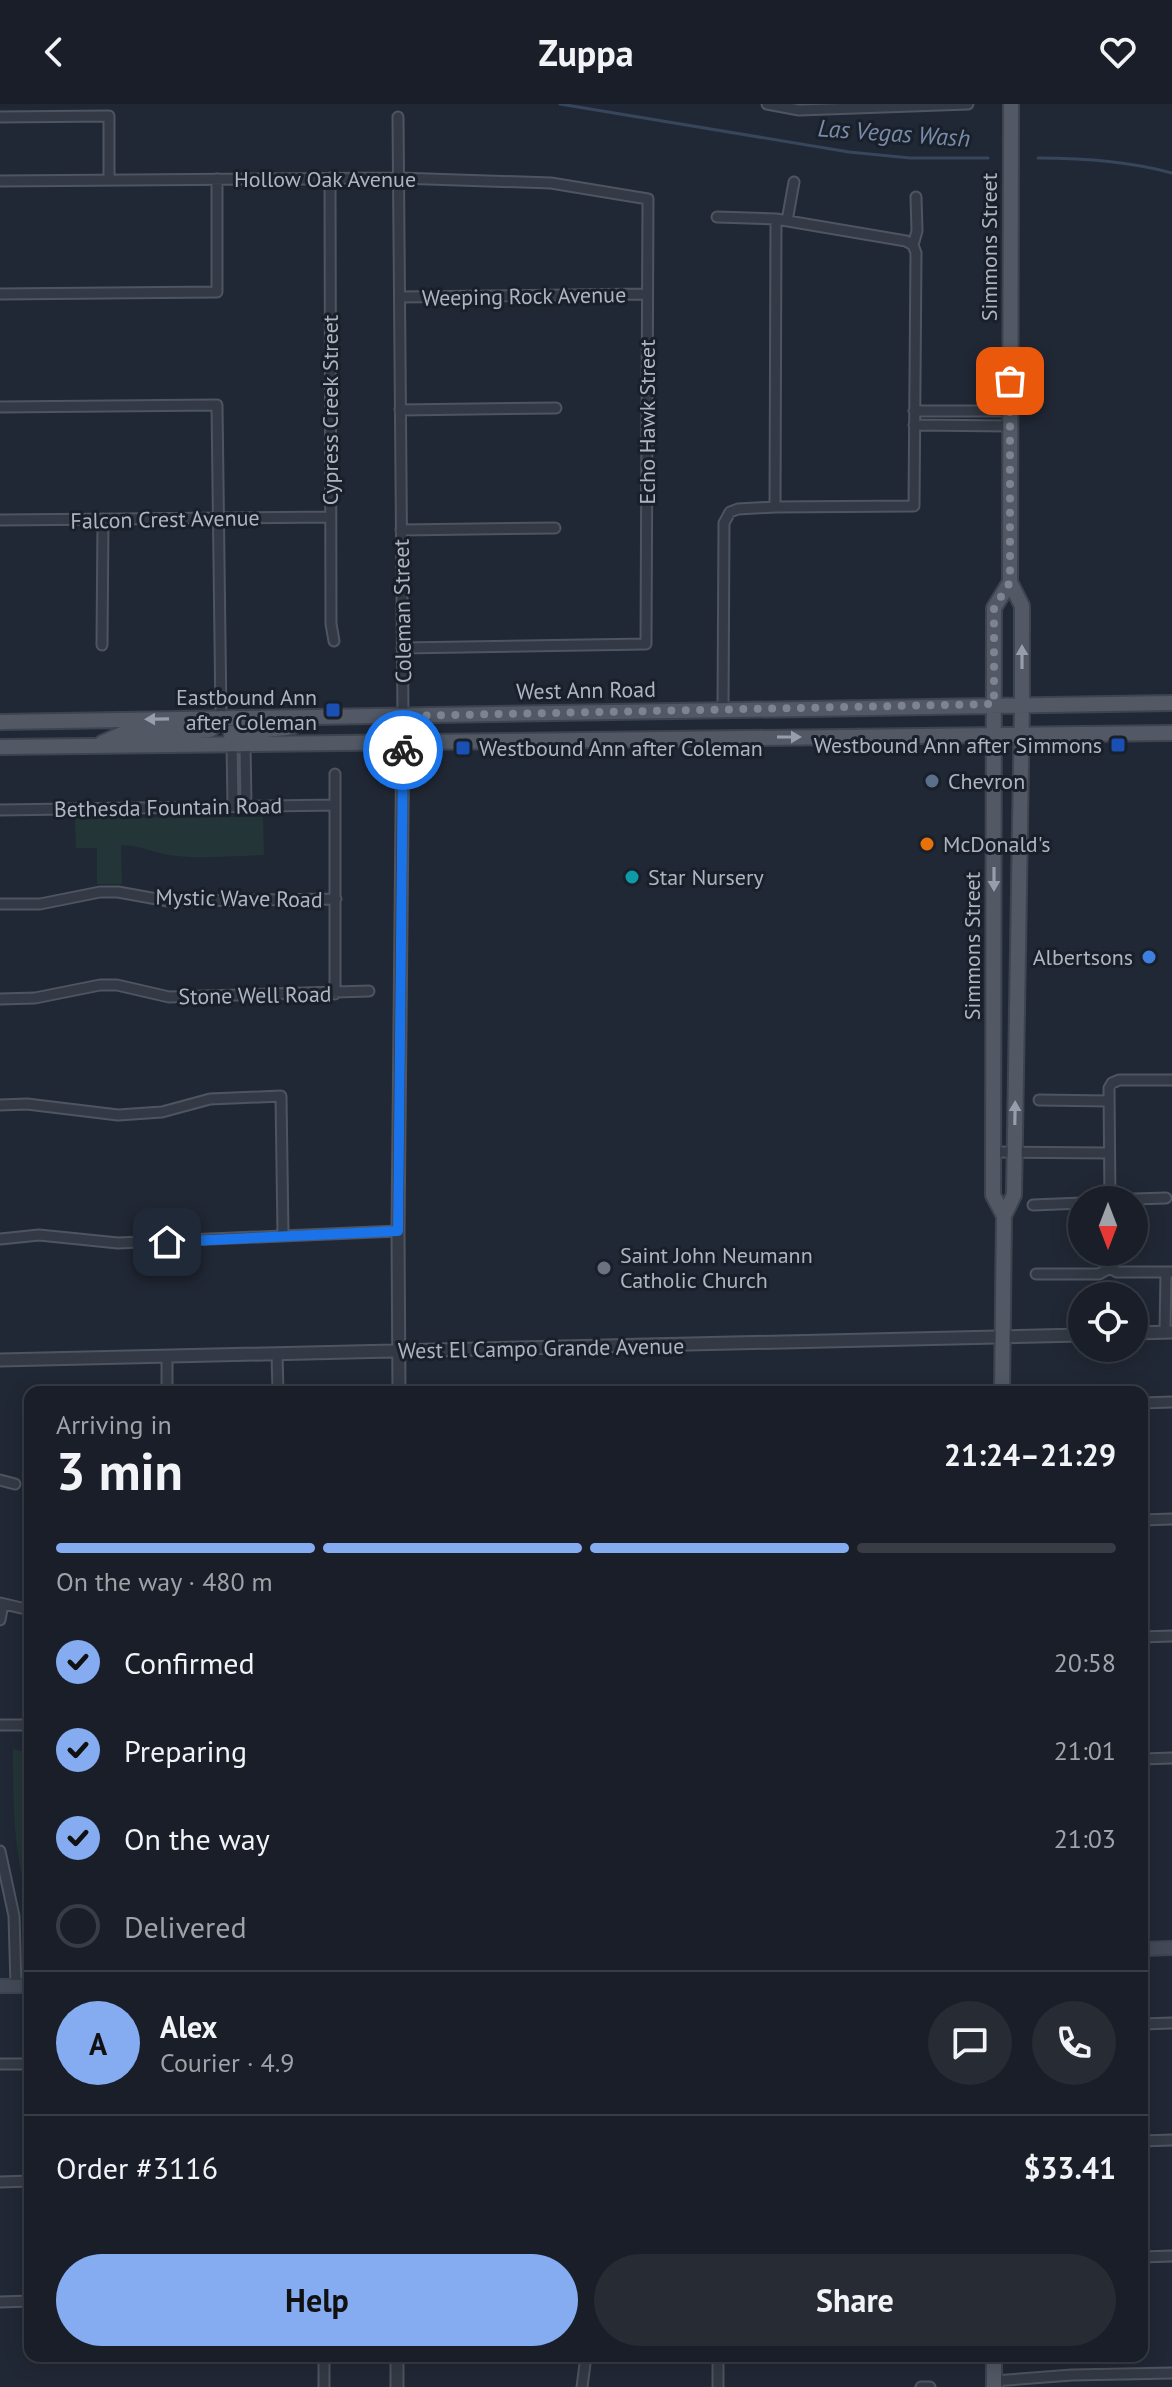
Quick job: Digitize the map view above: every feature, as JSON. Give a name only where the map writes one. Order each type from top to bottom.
[{"type":"main road","name":"Simmons Street","points":[[1002,1386],[1004,1216],[1014,1195],[1022,736],[1022,606],[1010,582],[1011,104]]},
{"type":"main road","name":"Simmons Street","points":[[1004,1216],[993,1195],[994,608],[1010,582]]},
{"type":"main road","name":"West Ann Road","points":[[0,722],[1172,703]]},
{"type":"main road","points":[[723,709],[725,738]]},
{"type":"main road","points":[[238,744],[231,733],[286,728],[325,717]]},
{"type":"main road","points":[[95,747],[122,734],[210,730],[221,718]]},
{"type":"main road","points":[[0,747],[1172,733]]},
{"type":"main road","points":[[1148,1949],[1172,1948]]},
{"type":"main road","points":[[0,1986],[24,1986]]},
{"type":"main road","points":[[994,2362],[994,2384]]},
{"type":"street","points":[[767,104],[799,110],[968,104]]},
{"type":"street","points":[[0,117],[109,116],[109,180]]},
{"type":"street","name":"Coleman Street","points":[[398,117],[403,716],[399,1386]]},
{"type":"street","name":"Cypress Creek Street","points":[[330,178],[329,517],[334,641]]},
{"type":"street","name":"Hollow Oak Avenue","points":[[0,181],[399,178],[551,183],[648,199]]},
{"type":"street","points":[[0,294],[217,292],[217,179]]},
{"type":"street","points":[[775,507],[781,220],[794,182]]},
{"type":"street","points":[[723,709],[724,523],[730,512],[775,507],[914,506],[916,253],[913,245],[917,231],[916,197]]},
{"type":"street","name":"Echo Hawk Street","points":[[402,648],[646,644],[648,199]]},
{"type":"street","points":[[717,217],[781,220],[906,241],[913,245]]},
{"type":"street","name":"Weeping Rock Avenue","points":[[400,297],[647,294]]},
{"type":"street","points":[[0,407],[217,405],[221,718]]},
{"type":"street","points":[[400,410],[556,408]]},
{"type":"street","points":[[914,411],[1010,418]]},
{"type":"street","points":[[914,425],[1010,418]]},
{"type":"street","name":"Falcon Crest Avenue","points":[[0,520],[329,517]]},
{"type":"street","points":[[102,645],[103,519]]},
{"type":"street","points":[[401,530],[555,528]]},
{"type":"street","points":[[233,806],[238,744]]},
{"type":"street","points":[[238,744],[246,806]]},
{"type":"street","points":[[335,774],[335,994]]},
{"type":"street","name":"Bethesda Fountain Road","points":[[0,810],[335,805]]},
{"type":"street","name":"Mystic Wave Road","points":[[0,904],[40,904],[100,892],[168,901],[336,899]]},
{"type":"street","name":"Stone Well Road","points":[[0,999],[35,998],[100,985],[117,985],[169,997],[369,991]]},
{"type":"street","points":[[1108,1186],[1109,1088],[1112,1083],[1172,1080]]},
{"type":"street","points":[[0,1105],[27,1104],[118,1115],[162,1112],[210,1099],[281,1096],[283,1235]]},
{"type":"street","points":[[1039,1100],[1109,1101]]},
{"type":"street","points":[[994,1152],[1109,1153]]},
{"type":"street","points":[[1148,1199],[1166,1198]]},
{"type":"street","points":[[1033,1205],[1068,1204]]},
{"type":"street","points":[[0,1239],[39,1235],[132,1243],[398,1231]]},
{"type":"street","points":[[1036,1274],[1099,1274],[1110,1268],[1117,1272],[1169,1272],[1168,1332],[1148,1333]]},
{"type":"street","name":"West El Campo Grande Avenue","points":[[0,1360],[1068,1336]]},
{"type":"street","points":[[277,1354],[278,1386]]},
{"type":"street","points":[[167,1357],[167,1386]]},
{"type":"street","points":[[1148,1403],[1172,1402]]},
{"type":"street","points":[[0,1480],[15,1484]]},
{"type":"street","points":[[1148,1520],[1172,1519]]},
{"type":"street","points":[[0,1620],[1,1604],[24,1609]]},
{"type":"street","points":[[1148,1637],[1172,1636]]},
{"type":"street","points":[[0,1725],[24,1725]]},
{"type":"street","points":[[1148,1759],[1172,1758]]},
{"type":"street","points":[[0,1851],[14,1916],[16,1986]]},
{"type":"street","points":[[1148,2024],[1172,2023]]},
{"type":"street","points":[[0,2064],[24,2064]]},
{"type":"street","points":[[1148,2141],[1172,2140]]},
{"type":"street","points":[[0,2182],[24,2181]]},
{"type":"street","points":[[1148,2257],[1172,2256]]},
{"type":"street","points":[[0,2302],[24,2301]]},
{"type":"street","points":[[324,2362],[324,2387]]},
{"type":"street","points":[[397,2362],[397,2387]]},
{"type":"street","points":[[582,2387],[585,2362]]},
{"type":"street","points":[[718,2362],[718,2387]]},
{"type":"street","points":[[994,2384],[1072,2375],[1172,2373]]},
{"type":"street","points":[[1072,2375],[1072,2387]]},
{"type":"street","points":[[921,2387],[930,2387]]},
{"type":"shaded area","points":[[263,817],[264,855],[187,857],[121,845],[122,884],[97,884],[97,848],[76,848],[75,818]]},
{"type":"shaded area","points":[[13,1749],[24,1752],[24,1884],[19,1861]]},
{"type":"waterway","name":"Las Vegas Wash","points":[[560,104],[849,152],[910,158],[988,158]]},
{"type":"waterway","name":"Las Vegas Wash","points":[[1038,158],[1106,161],[1172,173]]},
{"type":"way so far","points":[[403,750],[403,716],[994,704],[994,608],[1010,582],[1010,381]]},
{"type":"place","name":"Eastbound Ann after Coleman","points":[[333,710]]},
{"type":"place","name":"Westbound Ann after Simmons","points":[[1118,745]]},
{"type":"place","name":"Westbound Ann after Coleman","points":[[463,748]]},
{"type":"place","name":"Chevron","points":[[932,781]]},
{"type":"place","name":"McDonald's","points":[[927,844]]},
{"type":"place","name":"Star Nursery","points":[[632,877]]},
{"type":"place","name":"Albertsons","points":[[1149,957]]},
{"type":"place","name":"Saint John Neumann Catholic Church","points":[[604,1268]]},
{"type":"route","points":[[167,1242],[398,1231],[403,750]]}]
